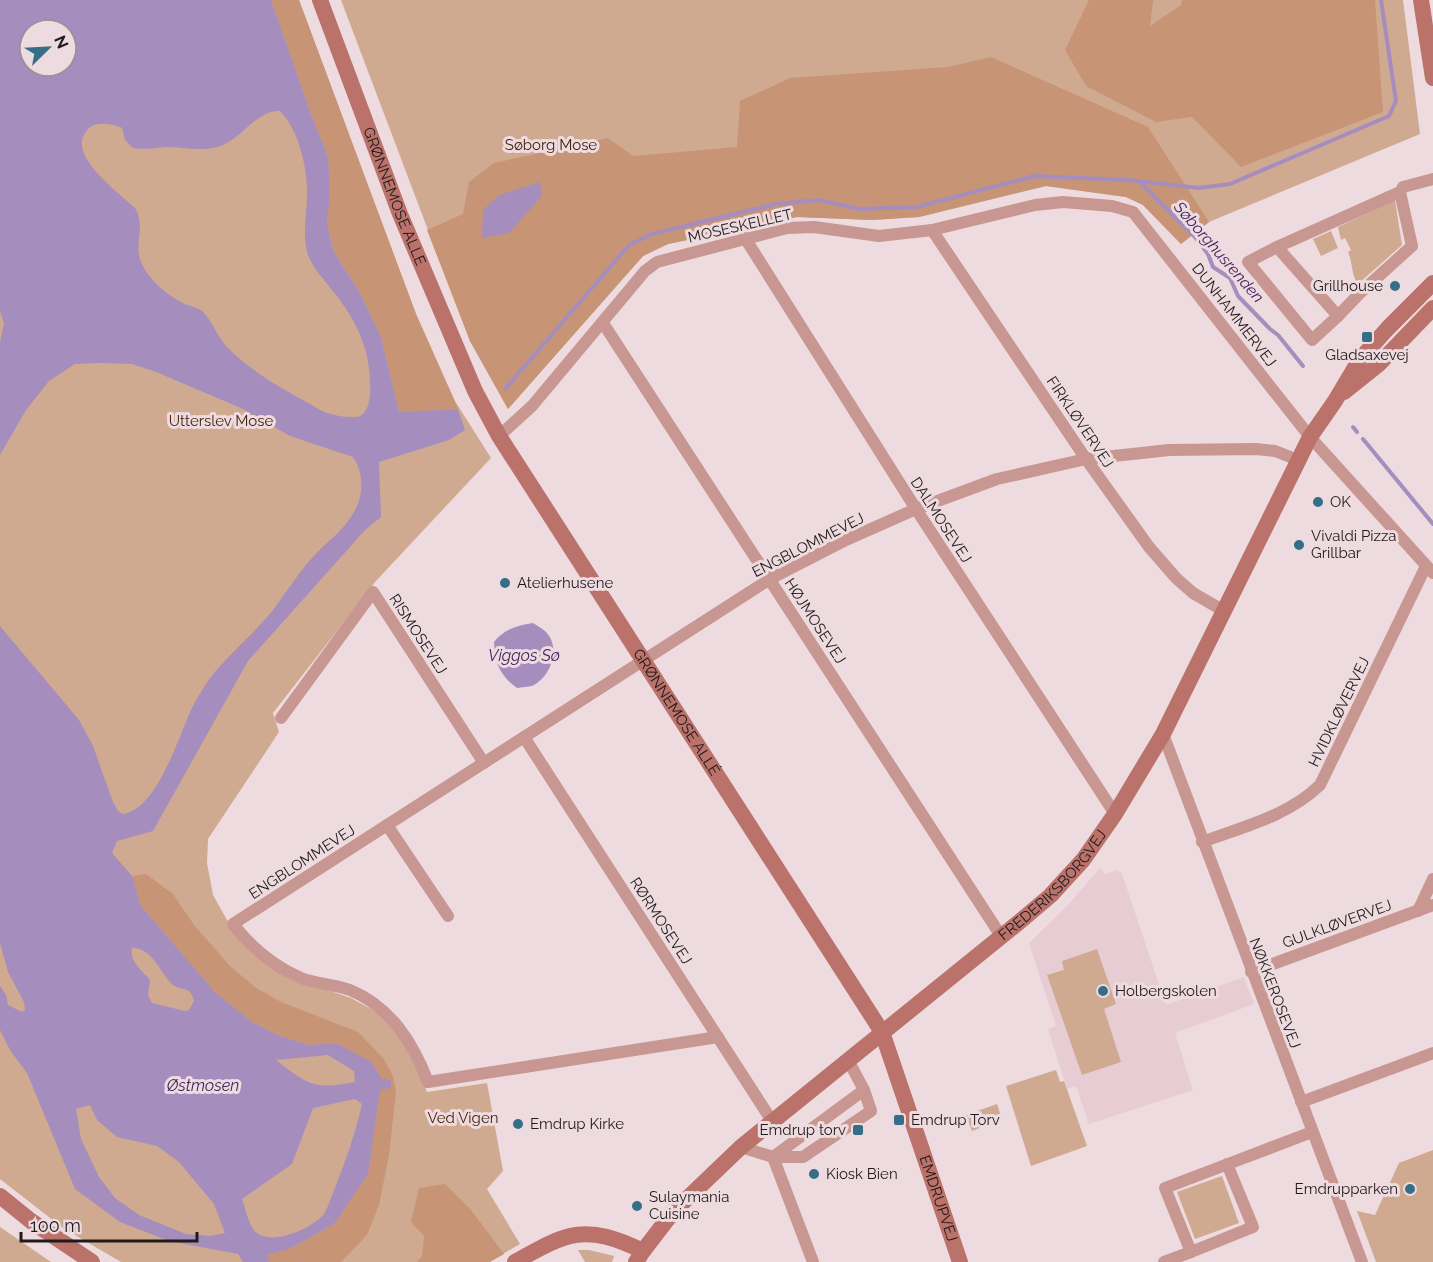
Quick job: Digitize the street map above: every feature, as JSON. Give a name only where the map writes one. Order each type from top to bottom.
[{"type":"street","name":"GRØNNEMOSE ALLE","points":[[320,0],[400,214],[475,391]]},
{"type":"street","points":[[1421,0],[1433,78]]},
{"type":"street","points":[[1400,192],[1412,246],[1312,340],[1248,262],[1400,192],[1403,187],[1433,179]]},
{"type":"street","name":"MOSESKELLET","points":[[499,436],[532,406],[645,271],[657,262],[787,228],[814,227],[879,236],[932,230],[1035,205],[1063,202],[1113,206],[1133,212]]},
{"type":"street","name":"DUNHAMMERVEJ","points":[[1133,212],[1310,437],[1429,569]]},
{"type":"street","name":"FIRKLØVERVEJ","points":[[932,230],[1086,459],[1170,572],[1193,593],[1224,611]]},
{"type":"street","name":"DALMOSEVEJ","points":[[745,238],[916,509],[1115,814]]},
{"type":"street","points":[[1277,247],[1338,316]]},
{"type":"street","name":"FREDERIKSBORGVEJ","points":[[639,1256],[673,1212],[741,1147],[1050,896],[1083,860],[1115,814],[1162,734],[1310,437],[1360,359],[1433,283]]},
{"type":"street","name":"FREDERIKSBORGVEJ","points":[[1335,401],[1389,354],[1433,308]]},
{"type":"street","name":"FREDERIKSBORGVEJ","points":[[1389,354],[1416,338],[1433,322]]},
{"type":"street","name":"HØJMOSEVEJ","points":[[603,323],[1001,936]]},
{"type":"street","name":"GRØNNEMOSE ALLÉ","points":[[475,391],[499,436],[882,1032]]},
{"type":"street","name":"ENGBLOMMEVEJ","points":[[718,1038],[428,1082],[405,1034],[389,1016],[349,990],[301,978],[276,965],[250,945],[233,924],[770,579],[846,540],[916,509],[997,479],[1086,459],[1169,450],[1256,448],[1275,451],[1298,460]]},
{"type":"street","name":"HVIDKLØVERVEJ","points":[[1202,842],[1285,811],[1320,785],[1429,569]]},
{"type":"street","name":"RISMOSEVEJ","points":[[281,718],[373,592],[484,763]]},
{"type":"street","name":"NØKKEROSEVEJ","points":[[1162,734],[1362,1262]]},
{"type":"street","name":"RØRMOSEVEJ","points":[[524,737],[772,1121]]},
{"type":"street","points":[[387,825],[448,916]]},
{"type":"street","points":[[1418,911],[1433,879]]},
{"type":"street","name":"GULKLØVERVEJ","points":[[1251,972],[1433,905]]},
{"type":"street","name":"EMDRUPVEJ","points":[[882,1032],[960,1262]]},
{"type":"street","points":[[1300,1102],[1433,1053]]},
{"type":"street","points":[[741,1147],[773,1157],[803,1157],[871,1111],[864,1090],[848,1060]]},
{"type":"street","points":[[773,1157],[864,1090]]},
{"type":"street","points":[[1191,1252],[1165,1188],[1312,1132]]},
{"type":"street","points":[[773,1157],[813,1262]]},
{"type":"street","points":[[1164,1262],[1253,1227],[1227,1164]]},
{"type":"street","points":[[0,1196],[31,1221],[92,1262]]},
{"type":"street","points":[[515,1262],[560,1239],[579,1234],[600,1234],[617,1239],[639,1256]]},
{"type":"shaded area","points":[[271,0],[299,0],[416,314],[458,409],[399,412],[381,337],[360,293],[333,250],[327,222],[330,194],[328,157]]},
{"type":"shaded area","points":[[1089,0],[1153,0],[1150,26],[1181,5],[1182,0],[1375,0],[1383,112],[1241,167],[1192,117],[1156,122],[1086,86],[1065,50]]},
{"type":"shaded area","points":[[991,57],[1148,127],[1209,222],[1181,244],[1143,205],[1126,197],[1046,186],[919,217],[872,220],[797,217],[668,244],[643,256],[508,409],[470,341],[427,230],[463,214],[469,182],[494,163],[608,138],[633,156],[737,147],[740,101],[790,78],[948,67]]},
{"type":"shaded area","name":"Holbergskolen","points":[[1100,868],[1105,874],[1118,870],[1122,874],[1166,1005],[1244,977],[1254,1004],[1175,1033],[1193,1090],[1089,1124],[1076,1086],[1067,1089],[1048,1029],[1056,1026],[1029,943],[1068,905]]},
{"type":"shaded area","points":[[146,874],[173,894],[194,925],[230,966],[256,988],[281,1002],[358,1032],[383,1058],[393,1076],[396,1092],[389,1155],[379,1205],[367,1235],[341,1262],[269,1262],[266,1255],[291,1248],[334,1224],[368,1174],[381,1078],[372,1062],[336,1043],[309,1045],[280,1036],[252,1022],[215,992],[141,906],[132,876]]},
{"type":"shaded area","points":[[445,1184],[471,1210],[504,1254],[490,1262],[417,1262],[422,1256],[424,1236],[411,1222],[419,1188]]},
{"type":"green space","name":"Utterslev Mose","points":[[0,0],[299,0],[416,314],[455,401],[491,458],[375,582],[273,713],[279,732],[208,839],[207,863],[213,895],[231,927],[287,976],[351,998],[380,1014],[402,1036],[415,1058],[427,1092],[487,1083],[503,1171],[487,1189],[520,1244],[489,1262],[121,1262],[63,1228],[0,1179]]},
{"type":"green space","name":"Søborg Mose","points":[[341,0],[1403,0],[1420,134],[1209,222],[1181,244],[1143,205],[1126,197],[1046,186],[919,217],[872,220],[797,217],[668,244],[643,256],[508,409],[470,341]]},
{"type":"green space","points":[[1395,200],[1402,245],[1358,284],[1348,252],[1351,250],[1345,238],[1341,240],[1338,227]]},
{"type":"green space","points":[[1331,231],[1338,248],[1321,256],[1313,239]]},
{"type":"green space","points":[[1097,949],[1116,1004],[1104,1009],[1121,1062],[1082,1075],[1047,975],[1064,970],[1062,961]]},
{"type":"green space","points":[[1056,1070],[1060,1082],[1064,1081],[1087,1146],[1031,1166],[1006,1086]]},
{"type":"green space","points":[[997,1104],[1002,1119],[972,1131],[966,1115]]},
{"type":"green space","name":"Emdrupparken","points":[[1433,1150],[1433,1262],[1376,1262],[1357,1211],[1375,1215],[1399,1163]]},
{"type":"green space","points":[[1222,1176],[1239,1223],[1195,1239],[1177,1192]]},
{"type":"green space","points":[[0,1227],[51,1262],[0,1262]]},
{"type":"green space","points":[[578,1250],[589,1250],[614,1256],[612,1262],[585,1262]]},
{"type":"water","name":"Østmosen","points":[[0,0],[271,0],[328,157],[330,194],[327,222],[333,250],[360,293],[381,337],[399,412],[458,409],[465,430],[449,440],[379,462],[381,517],[366,529],[248,661],[153,831],[117,841],[112,853],[132,876],[141,906],[215,992],[252,1022],[280,1036],[309,1045],[336,1043],[372,1062],[381,1078],[391,1081],[391,1088],[380,1090],[368,1174],[334,1224],[291,1248],[267,1255],[269,1262],[243,1262],[238,1254],[169,1241],[120,1222],[75,1189],[27,1073],[10,1050],[0,1030],[0,986],[6,995],[8,1005],[22,1012],[25,1010],[24,1002],[8,972],[0,943],[0,626],[79,720],[93,746],[118,811],[122,814],[135,810],[156,786],[192,708],[210,678],[267,617],[311,559],[350,519],[360,499],[361,477],[353,457],[290,436],[241,408],[132,364],[75,364],[49,381],[26,410],[0,455],[0,342],[4,323],[0,311]],"holes":[[[280,111],[292,127],[303,157],[307,196],[305,236],[307,252],[314,267],[349,314],[366,351],[370,395],[365,411],[358,417],[326,413],[267,379],[228,348],[202,311],[181,302],[158,286],[145,270],[139,256],[140,223],[135,208],[90,164],[84,154],[82,144],[89,128],[105,124],[122,128],[125,140],[133,148],[218,147],[232,140],[265,114]],[[132,948],[145,951],[173,985],[190,992],[194,1001],[189,1010],[152,1003],[148,995],[150,980],[137,966]],[[328,1055],[354,1071],[355,1082],[330,1085],[312,1083],[296,1075],[276,1060]],[[355,1099],[362,1104],[346,1160],[328,1206],[318,1220],[300,1231],[278,1237],[260,1235],[251,1226],[242,1199],[292,1164],[313,1108]],[[90,1105],[97,1120],[117,1137],[157,1146],[179,1162],[214,1204],[225,1233],[210,1236],[186,1234],[139,1215],[115,1198],[99,1177],[81,1139],[76,1109]]]},
{"type":"water","points":[[540,182],[542,196],[509,233],[482,238],[483,210],[499,195]]},
{"type":"water","name":"Viggos Sø","points":[[533,623],[544,630],[550,638],[553,645],[552,661],[539,682],[532,686],[517,688],[506,679],[500,668],[494,642],[511,629]]},
{"type":"waterway","points":[[505,389],[629,245],[652,234],[776,204],[819,200],[859,209],[917,207],[1034,176],[1128,180],[1198,188],[1230,184],[1389,116],[1396,101],[1381,0]]},
{"type":"waterway","name":"Søborghusrenden","points":[[1140,182],[1195,237],[1208,254],[1213,267],[1230,278],[1238,296],[1278,335],[1303,366]]},
{"type":"waterway","name":"Søborghusrenden","points":[[1353,427],[1357,432]]},
{"type":"waterway","name":"Søborghusrenden","points":[[1363,439],[1433,524]]},
{"type":"place","name":"Grillhouse","points":[[1395,286]]},
{"type":"place","name":"Gladsaxevej","points":[[1367,337]]},
{"type":"place","name":"OK","points":[[1318,502]]},
{"type":"place","name":"Vivaldi Pizza Grillbar","points":[[1299,545]]},
{"type":"place","name":"Atelierhusene","points":[[505,583]]},
{"type":"place","name":"Holbergskolen","points":[[1103,991]]},
{"type":"place","name":"Emdrup Torv","points":[[899,1120]]},
{"type":"place","name":"Emdrup Kirke","points":[[518,1124]]},
{"type":"place","name":"Emdrup torv","points":[[858,1130]]},
{"type":"place","name":"Kiosk Bien","points":[[814,1174]]},
{"type":"place","name":"Emdrupparken","points":[[1410,1189]]},
{"type":"place","name":"Sulaymania Cuisine","points":[[637,1206]]},
{"type":"park label","name":"Ved Vigen","points":[[463,1118]]}]
